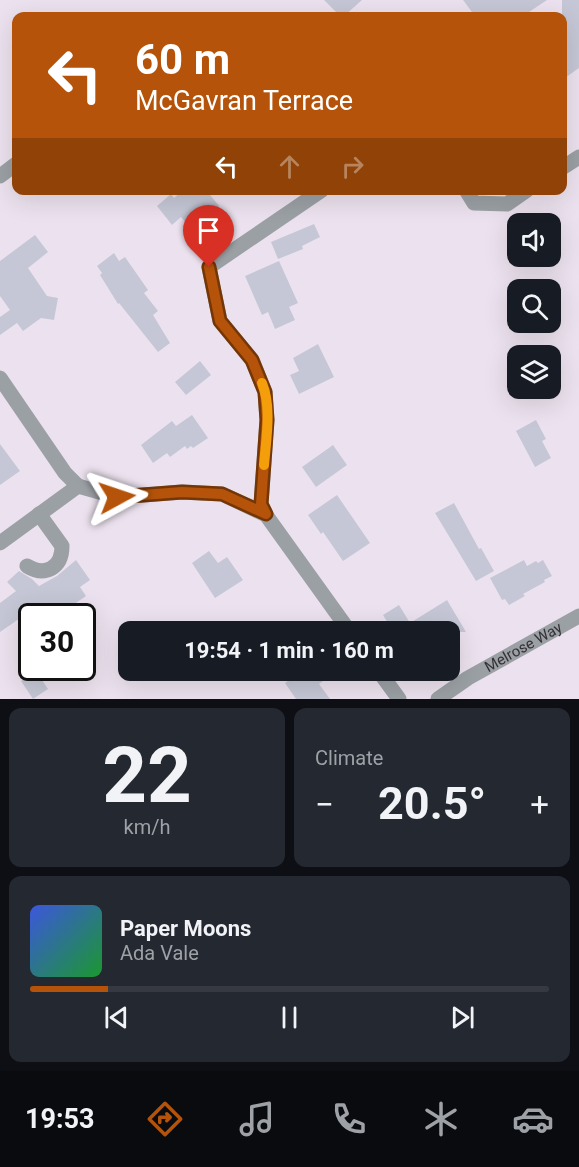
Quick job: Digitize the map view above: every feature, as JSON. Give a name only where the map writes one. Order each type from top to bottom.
[{"type":"street","points":[[315,195],[209,267],[220,321],[252,360],[265,392],[267,420],[261,504],[342,621]]},
{"type":"street","points":[[468,195],[474,203],[507,204],[520,195]]},
{"type":"street","points":[[0,378],[65,473],[78,486],[117,497],[182,492],[222,494],[266,514]]},
{"type":"street","points":[[0,543],[78,486]]},
{"type":"street","points":[[27,566],[37,572],[45,571],[57,564],[62,551],[62,546],[39,514]]},
{"type":"street","name":"Melrose Way","points":[[438,699],[468,678],[578,618]]},
{"type":"street","points":[[386,681],[399,699]]},
{"type":"building","points":[[324,0],[362,0],[348,12],[336,12]]},
{"type":"building","points":[[463,0],[547,0],[529,12],[472,12]]},
{"type":"building","points":[[562,0],[579,0],[579,68],[567,76],[567,12],[562,12]]},
{"type":"building","points":[[170,195],[174,198],[177,195],[210,195],[219,206],[192,229],[181,217],[172,225],[157,206]]},
{"type":"building","points":[[314,224],[320,237],[302,246],[303,249],[278,259],[271,242]]},
{"type":"building","points":[[35,235],[48,252],[28,268],[47,296],[58,298],[54,320],[41,318],[23,331],[17,323],[0,335],[0,317],[10,310],[0,296],[0,261]]},
{"type":"building","points":[[114,253],[119,261],[125,257],[148,290],[144,293],[158,311],[153,315],[170,343],[158,352],[118,304],[100,275],[102,273],[97,266]]},
{"type":"building","points":[[279,261],[298,303],[289,307],[295,320],[275,329],[268,312],[262,315],[245,276]]},
{"type":"building","points":[[318,344],[334,377],[299,394],[290,375],[299,371],[293,358]]},
{"type":"building","points":[[200,361],[211,375],[186,395],[175,382]]},
{"type":"building","points":[[192,415],[208,438],[193,448],[191,446],[187,449],[185,446],[170,457],[167,453],[153,463],[141,445],[172,421],[176,426]]},
{"type":"building","points":[[536,420],[546,439],[542,441],[551,458],[535,467],[516,431]]},
{"type":"building","points":[[0,444],[20,471],[0,485]]},
{"type":"building","points":[[333,445],[347,465],[316,487],[302,467]]},
{"type":"building","points":[[337,495],[370,543],[343,561],[308,515]]},
{"type":"building","points":[[454,503],[494,571],[476,581],[435,513]]},
{"type":"building","points":[[209,551],[218,563],[227,557],[243,580],[215,598],[192,563]]},
{"type":"building","points":[[76,560],[90,580],[80,587],[86,596],[76,603],[18,603],[18,620],[0,632],[0,603],[16,591],[7,582],[19,571],[39,586],[57,576]]},
{"type":"building","points":[[524,560],[527,566],[543,560],[552,576],[509,605],[505,599],[502,600],[490,578]]},
{"type":"building","points":[[447,600],[459,621],[413,621]]},
{"type":"building","points":[[399,605],[409,621],[387,621],[383,615]]},
{"type":"building","points":[[460,622],[466,632],[460,632]]},
{"type":"building","points":[[21,681],[43,681],[48,689],[33,699]]},
{"type":"building","points":[[288,681],[323,681],[319,684],[330,699],[296,699],[285,683]]},
{"type":"slow traffic","points":[[262,383],[267,420],[264,465]]},
{"type":"route","points":[[117,497],[182,492],[222,494],[266,514],[261,504],[267,420],[265,392],[252,360],[220,321],[209,267]]}]
